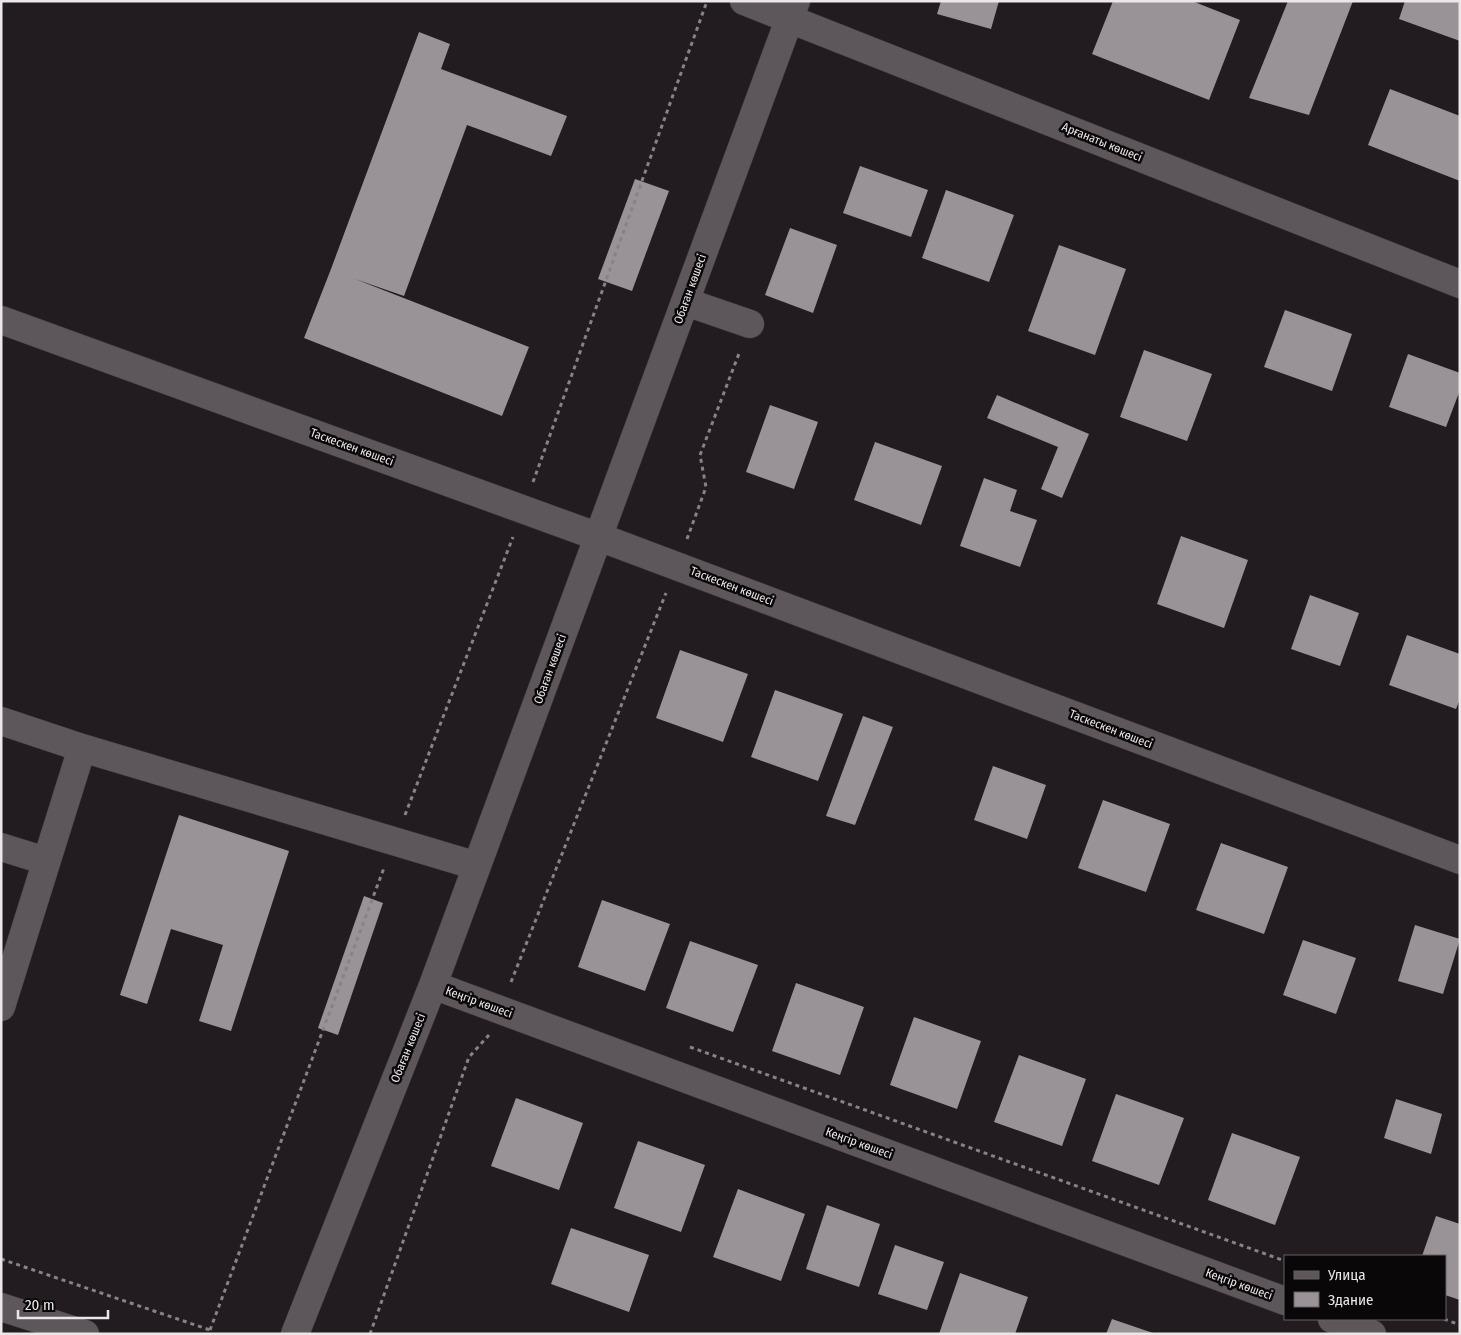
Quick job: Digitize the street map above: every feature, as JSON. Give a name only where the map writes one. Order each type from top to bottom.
[{"type":"street","name":"Арғанаты көшесі","points":[[744,1],[792,10],[1460,284]]},
{"type":"street","name":"Обаған көшесі","points":[[296,1334],[433,985],[792,10]]},
{"type":"street","points":[[686,302],[750,324]]},
{"type":"street","name":"Таскескен көшесі","points":[[1,320],[599,537],[1460,860]]},
{"type":"street","points":[[1,721],[82,748],[477,866]]},
{"type":"street","points":[[1,1007],[82,748]]},
{"type":"street","points":[[1,847],[46,861]]},
{"type":"street","name":"Кеңгір көшесі","points":[[433,985],[1284,1301]]},
{"type":"street","points":[[1,1307],[85,1334]]},
{"type":"street","points":[[1335,1320],[1372,1334]]},
{"type":"path","points":[[1,1259],[209,1332],[394,841],[523,509],[706,4],[709,1]]},
{"type":"path","points":[[370,1334],[469,1057],[488,1036],[677,566],[706,487],[700,455],[750,324]]},
{"type":"path","points":[[510,981],[519,985]]},
{"type":"path","points":[[687,1046],[1284,1261]]},
{"type":"path","points":[[1446,1320],[1460,1324]]},
{"type":"building","points":[[941,1],[999,1],[991,29],[937,14]]},
{"type":"building","points":[[1113,1],[1192,1],[1240,20],[1209,100],[1092,54]]},
{"type":"building","points":[[1288,1],[1353,1],[1309,115],[1249,98]]},
{"type":"building","points":[[1405,1],[1460,1],[1460,41],[1399,19]]},
{"type":"building","points":[[419,32],[450,44],[441,69],[567,116],[551,156],[467,125],[404,296],[355,279],[529,347],[502,416],[304,338]]},
{"type":"building","points":[[1390,89],[1460,116],[1460,181],[1368,145]]},
{"type":"building","points":[[860,166],[928,190],[911,237],[843,213]]},
{"type":"building","points":[[635,179],[669,191],[632,291],[598,279]]},
{"type":"building","points":[[946,190],[1014,215],[989,282],[922,258]]},
{"type":"building","points":[[790,228],[837,245],[813,313],[765,295]]},
{"type":"building","points":[[1059,245],[1126,269],[1095,355],[1028,331]]},
{"type":"building","points":[[1285,310],[1352,334],[1332,391],[1264,367]]},
{"type":"building","points":[[1144,350],[1212,374],[1187,441],[1120,417]]},
{"type":"building","points":[[1408,354],[1460,373],[1460,390],[1446,427],[1389,407]]},
{"type":"building","points":[[997,395],[1089,434],[1062,498],[1041,489],[1058,447],[987,418]]},
{"type":"building","points":[[770,405],[818,422],[794,489],[746,472]]},
{"type":"building","points":[[875,442],[942,466],[921,525],[854,500]]},
{"type":"building","points":[[984,478],[1017,490],[1010,511],[1037,520],[1020,567],[960,546]]},
{"type":"building","points":[[1181,536],[1248,560],[1224,628],[1157,604]]},
{"type":"building","points":[[1310,595],[1359,613],[1340,666],[1291,649]]},
{"type":"building","points":[[1407,635],[1460,654],[1460,699],[1456,709],[1389,685]]},
{"type":"building","points":[[680,650],[748,674],[723,742],[656,718]]},
{"type":"building","points":[[775,690],[843,714],[818,781],[751,757]]},
{"type":"building","points":[[863,716],[893,727],[855,825],[826,816]]},
{"type":"building","points":[[993,766],[1046,785],[1027,839],[974,820]]},
{"type":"building","points":[[1103,800],[1170,824],[1146,892],[1078,868]]},
{"type":"building","points":[[179,815],[289,851],[231,1031],[199,1021],[223,945],[171,929],[147,1004],[120,995]]},
{"type":"building","points":[[1221,843],[1288,867],[1264,934],[1196,910]]},
{"type":"building","points":[[364,896],[383,903],[338,1035],[318,1028]]},
{"type":"building","points":[[602,900],[670,924],[645,991],[578,967]]},
{"type":"building","points":[[1415,925],[1460,939],[1443,994],[1398,981]]},
{"type":"building","points":[[1303,940],[1356,958],[1336,1014],[1283,995]]},
{"type":"building","points":[[690,941],[758,965],[733,1032],[666,1008]]},
{"type":"building","points":[[796,983],[864,1007],[840,1075],[772,1051]]},
{"type":"building","points":[[914,1017],[981,1041],[957,1109],[890,1085]]},
{"type":"building","points":[[1019,1055],[1086,1079],[1062,1146],[994,1122]]},
{"type":"building","points":[[1116,1094],[1184,1118],[1159,1185],[1092,1161]]},
{"type":"building","points":[[516,1098],[583,1123],[559,1190],[491,1166]]},
{"type":"building","points":[[1396,1099],[1442,1114],[1431,1154],[1384,1138]]},
{"type":"building","points":[[1232,1133],[1300,1157],[1275,1225],[1208,1200]]},
{"type":"building","points":[[638,1141],[705,1165],[681,1232],[614,1208]]},
{"type":"building","points":[[738,1189],[805,1214],[781,1281],[713,1257]]},
{"type":"building","points":[[827,1205],[880,1224],[859,1287],[806,1269]]},
{"type":"building","points":[[1436,1216],[1460,1224],[1460,1300],[1446,1295],[1446,1255],[1422,1255]]},
{"type":"building","points":[[571,1228],[649,1255],[629,1312],[551,1284]]},
{"type":"building","points":[[895,1245],[944,1262],[927,1310],[878,1294]]},
{"type":"building","points":[[960,1273],[1028,1297],[1015,1334],[939,1334]]},
{"type":"building","points":[[1112,1319],[1153,1333],[1153,1334],[1106,1334]]}]
